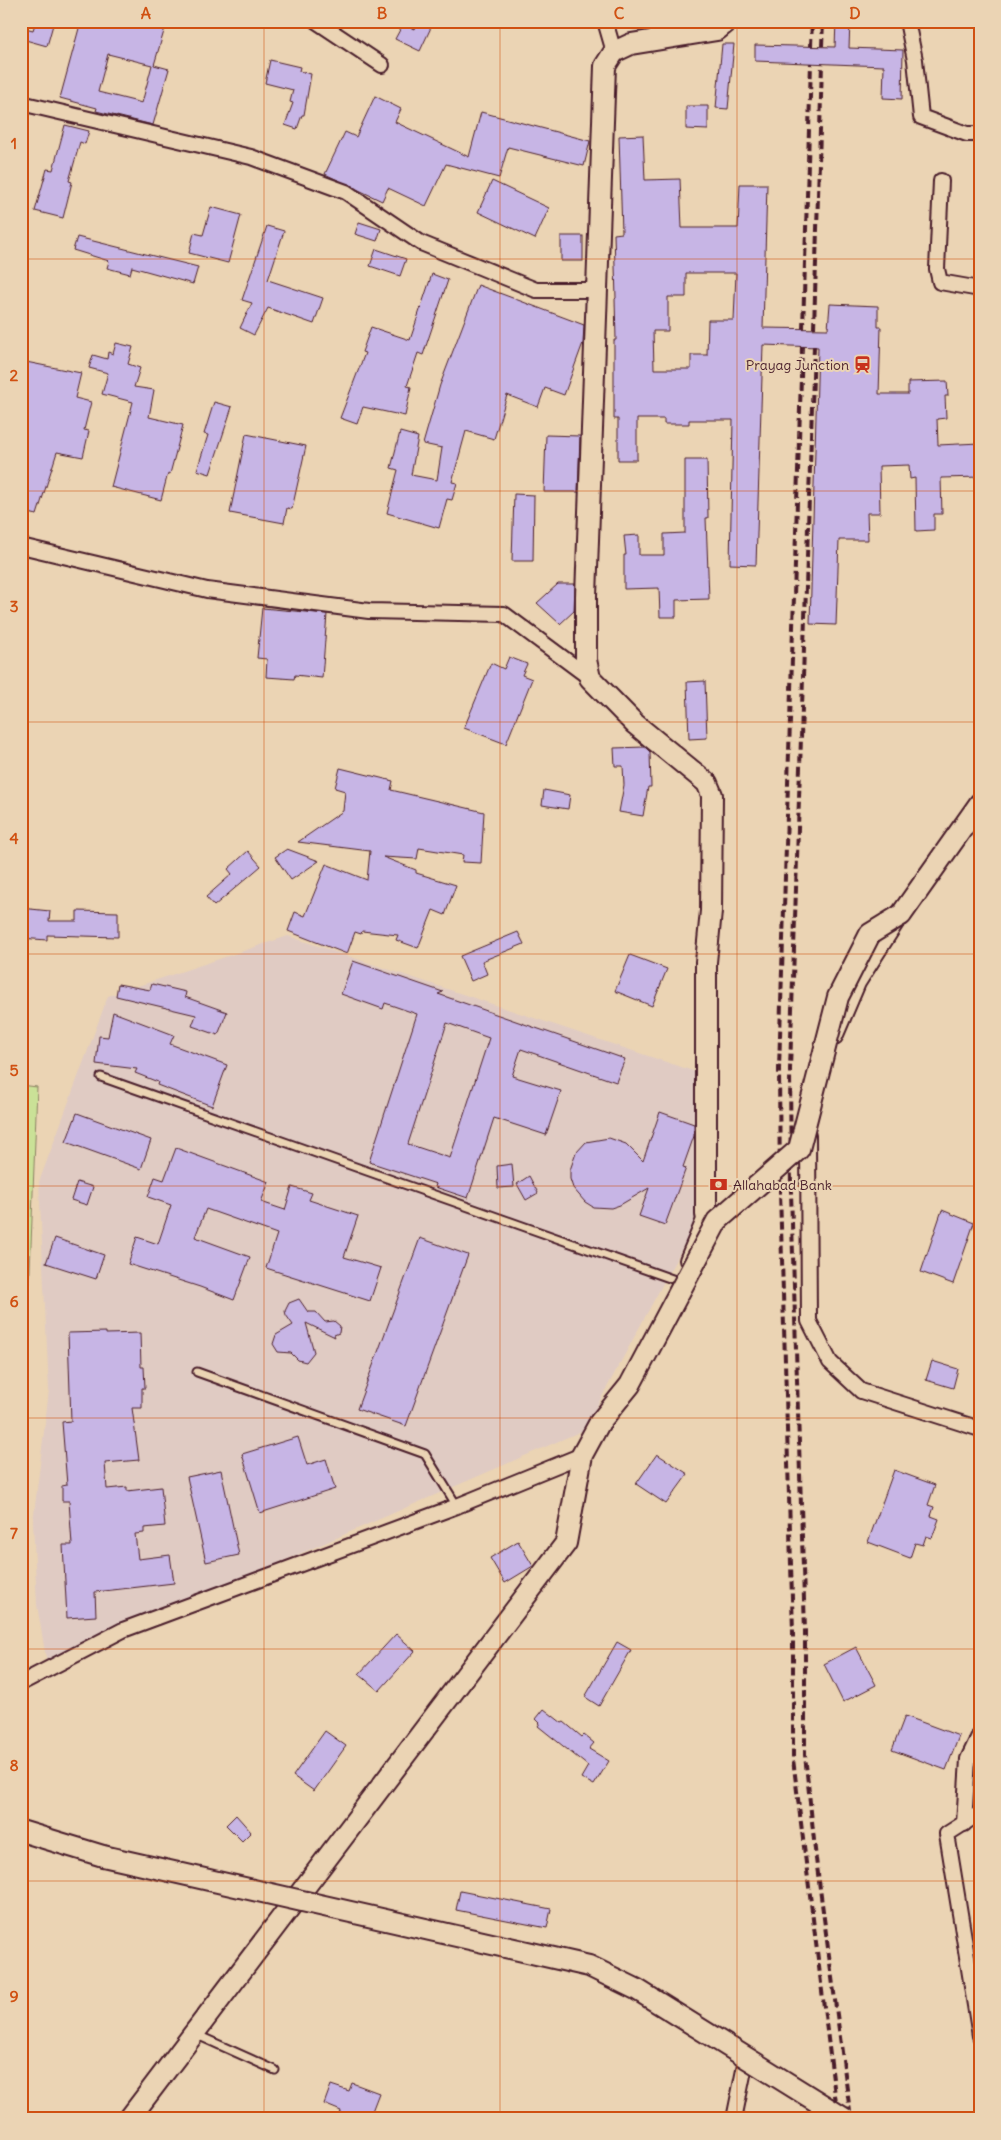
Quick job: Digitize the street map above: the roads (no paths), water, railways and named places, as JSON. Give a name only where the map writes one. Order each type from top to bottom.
[{"type":"street","points":[[316,21],[382,65]]},
{"type":"street","points":[[605,21],[614,52]]},
{"type":"street","points":[[590,678],[586,660],[586,596],[605,66],[614,52],[631,44],[717,30],[728,21]]},
{"type":"street","points":[[907,21],[915,60],[920,117],[966,134],[980,134]]},
{"type":"street","points":[[21,103],[251,157],[346,192],[421,243],[536,290],[597,290]]},
{"type":"street","points":[[941,181],[937,269],[940,282],[980,289]]},
{"type":"street","points":[[21,546],[207,590],[369,611],[504,614],[590,678],[635,724],[707,783],[712,795],[711,911],[706,962],[706,1215],[678,1281],[582,1455],[566,1542],[129,2119]]},
{"type":"street","points":[[980,802],[901,915],[858,983],[826,1059],[808,1137],[809,1321],[830,1362],[861,1391],[980,1429]]},
{"type":"street","points":[[600,1422],[630,1385],[717,1221],[799,1149],[838,997],[870,934],[901,915]]},
{"type":"street","points":[[21,1683],[124,1630],[457,1506],[582,1455]]},
{"type":"street","points":[[964,1824],[968,1759],[980,1734]]},
{"type":"street","points":[[980,1813],[947,1834],[980,2036]]},
{"type":"street","points":[[21,1831],[103,1856],[589,1966],[636,1989],[845,2119]]},
{"type":"street","points":[[734,2119],[745,2065]]},
{"type":"lane","points":[[101,1077],[678,1281]]},
{"type":"lane","points":[[197,1372],[425,1454],[457,1506]]},
{"type":"lane","points":[[642,1986],[787,2074],[781,2089],[640,1999],[636,1989],[642,1986]]},
{"type":"lane","points":[[195,2034],[275,2070]]},
{"type":"railway","points":[[811,46],[812,21]]},
{"type":"railway","points":[[822,46],[823,21]]},
{"type":"railway","points":[[803,329],[811,63]]},
{"type":"railway","points":[[814,328],[822,64]]},
{"type":"railway","points":[[802,346],[779,1069],[780,1192],[793,1632],[793,1759],[838,2119]]},
{"type":"railway","points":[[814,346],[790,1069],[791,1192],[805,1631],[805,1755],[816,1859],[851,2119]]},
{"type":"place","name":"Prayag Junction","points":[[863,365]]},
{"type":"place","name":"Allahabad Bank","points":[[719,1185]]}]
